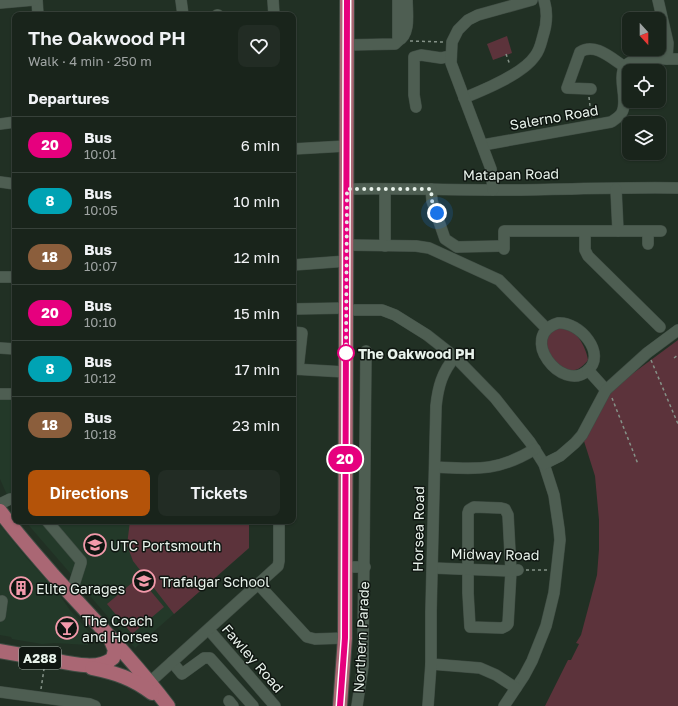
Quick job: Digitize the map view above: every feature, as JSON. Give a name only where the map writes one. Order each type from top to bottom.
[{"type":"main road","name":"Northern Parade","points":[[340,706],[345,638],[347,0]]},
{"type":"main road","name":"A288","points":[[0,651],[80,665],[99,664],[111,660],[115,652],[109,637],[2,519]]},
{"type":"main road","points":[[109,637],[150,682],[168,706]]},
{"type":"main road","points":[[80,665],[114,673],[131,679],[155,695],[168,706]]},
{"type":"street","points":[[0,3],[33,0]]},
{"type":"street","points":[[37,0],[38,12]]},
{"type":"street","points":[[181,0],[183,12]]},
{"type":"street","points":[[273,0],[274,12]]},
{"type":"street","points":[[398,0],[398,41]]},
{"type":"street","points":[[346,45],[395,44],[402,39],[406,33],[407,0]]},
{"type":"street","points":[[493,190],[491,169],[451,63],[452,42],[458,30],[468,20],[478,15],[532,0]]},
{"type":"street","points":[[464,98],[497,84],[529,63],[540,49],[547,19],[547,9],[544,0]]},
{"type":"street","points":[[629,64],[638,60],[673,59],[658,0]]},
{"type":"street","points":[[591,90],[567,88],[580,52],[587,49],[598,50],[622,65]]},
{"type":"street","points":[[416,107],[414,95],[414,57],[421,55],[441,58],[451,56]]},
{"type":"street","name":"Salerno Road","points":[[483,145],[611,122],[621,114],[623,108]]},
{"type":"street","points":[[0,124],[12,122]]},
{"type":"street","points":[[296,149],[346,146]]},
{"type":"street","points":[[0,182],[12,184]]},
{"type":"street","name":"Matapan Road","points":[[347,189],[493,190],[677,188]]},
{"type":"street","points":[[385,189],[385,246]]},
{"type":"street","points":[[431,189],[432,201],[445,239],[457,247],[503,247],[504,231],[661,232]]},
{"type":"street","points":[[616,189],[618,231]]},
{"type":"street","points":[[585,232],[585,250],[588,256],[660,327]]},
{"type":"street","points":[[648,232],[648,244]]},
{"type":"street","points":[[347,245],[416,246],[429,248],[492,276],[505,286],[547,329]]},
{"type":"street","points":[[296,265],[347,261]]},
{"type":"street","points":[[0,276],[12,277]]},
{"type":"street","points":[[296,309],[382,310],[395,315],[427,335],[455,357],[495,398],[535,449],[544,464],[554,494],[559,516],[560,540],[553,599],[546,626],[532,661],[504,706]]},
{"type":"street","points":[[562,323],[571,325],[578,329],[590,343],[594,351],[594,361],[588,370],[582,375],[573,376],[564,374],[558,370],[545,357],[542,350],[542,337],[547,329],[555,324],[562,323]]},
{"type":"street","points":[[544,464],[560,456],[575,444],[606,390],[647,353],[678,330]]},
{"type":"street","points":[[296,332],[302,333],[296,369],[345,372]]},
{"type":"street","points":[[0,348],[12,349]]},
{"type":"street","name":"Northern Parade","points":[[357,706],[363,660],[366,351]]},
{"type":"street","name":"Horsea Road","points":[[428,706],[431,664],[436,406],[438,388],[445,369],[455,357]]},
{"type":"street","points":[[588,370],[606,390]]},
{"type":"street","points":[[0,394],[12,394]]},
{"type":"street","points":[[346,396],[365,397]]},
{"type":"street","points":[[435,467],[492,467],[513,461],[535,449]]},
{"type":"street","points":[[0,504],[12,500]]},
{"type":"street","points":[[474,507],[501,508],[507,512],[515,571],[508,624],[506,626],[502,628],[470,627],[468,570],[469,510],[474,507]]},
{"type":"street","points":[[50,524],[81,561],[71,594]]},
{"type":"street","points":[[150,682],[278,566],[279,524]]},
{"type":"street","name":"Northern Parade","points":[[345,567],[365,567]]},
{"type":"street","name":"Midway Road","points":[[432,568],[515,571]]},
{"type":"street","points":[[258,584],[307,637],[315,639],[345,638]]},
{"type":"street","points":[[0,616],[2,601]]},
{"type":"street","name":"Fawley Road","points":[[209,630],[274,706]]},
{"type":"street","points":[[172,662],[182,674],[204,658],[210,658],[253,706]]},
{"type":"street","points":[[431,664],[480,668],[496,675],[516,688]]},
{"type":"street","points":[[0,692],[47,700],[90,704],[95,706]]},
{"type":"path","points":[[398,41],[452,42]]},
{"type":"path","points":[[506,54],[513,74]]},
{"type":"path","points":[[591,90],[589,97],[594,125]]},
{"type":"path","points":[[647,353],[651,358],[678,424]]},
{"type":"path","points":[[674,358],[678,355]]},
{"type":"path","points":[[606,390],[611,394],[638,464]]},
{"type":"path","name":"Midway Road","points":[[515,571],[556,571]]},
{"type":"path","points":[[46,659],[47,700]]},
{"type":"shaded area","points":[[507,36],[512,53],[493,60],[487,44]]},
{"type":"shaded area","points":[[556,327],[569,329],[576,334],[582,342],[588,360],[578,369],[566,372],[545,351],[544,338]]},
{"type":"shaded area","points":[[678,340],[678,706],[545,706],[568,660],[571,660],[579,644],[576,643],[581,635],[597,575],[599,520],[595,476],[583,438],[609,391]]},
{"type":"shaded area","points":[[0,392],[12,392],[12,503],[0,479]]},
{"type":"shaded area","name":"Trafalgar School","points":[[28,524],[249,524],[249,548],[135,648]]},
{"type":"shaded area","points":[[130,524],[249,524],[249,548],[174,614],[133,561],[127,545]]},
{"type":"shaded area","points":[[0,525],[89,632],[88,645],[54,643],[42,644],[12,639],[11,637],[0,635]]},
{"type":"shaded area","points":[[139,577],[164,607],[132,634],[107,604]]},
{"type":"bus line","name":"20","points":[[340,706],[344,668],[345,638],[347,0]]},
{"type":"place","name":"The Oakwood PH","points":[[346,353]]},
{"type":"place","name":"UTC Portsmouth","points":[[95,545]]},
{"type":"place","name":"Trafalgar School","points":[[144,581]]},
{"type":"place","name":"Elite Garages","points":[[21,588]]},
{"type":"place","name":"The Coach and Horses","points":[[67,628]]},
{"type":"route","points":[[346,353],[346,356],[347,189],[431,189],[432,201],[437,213]]}]
